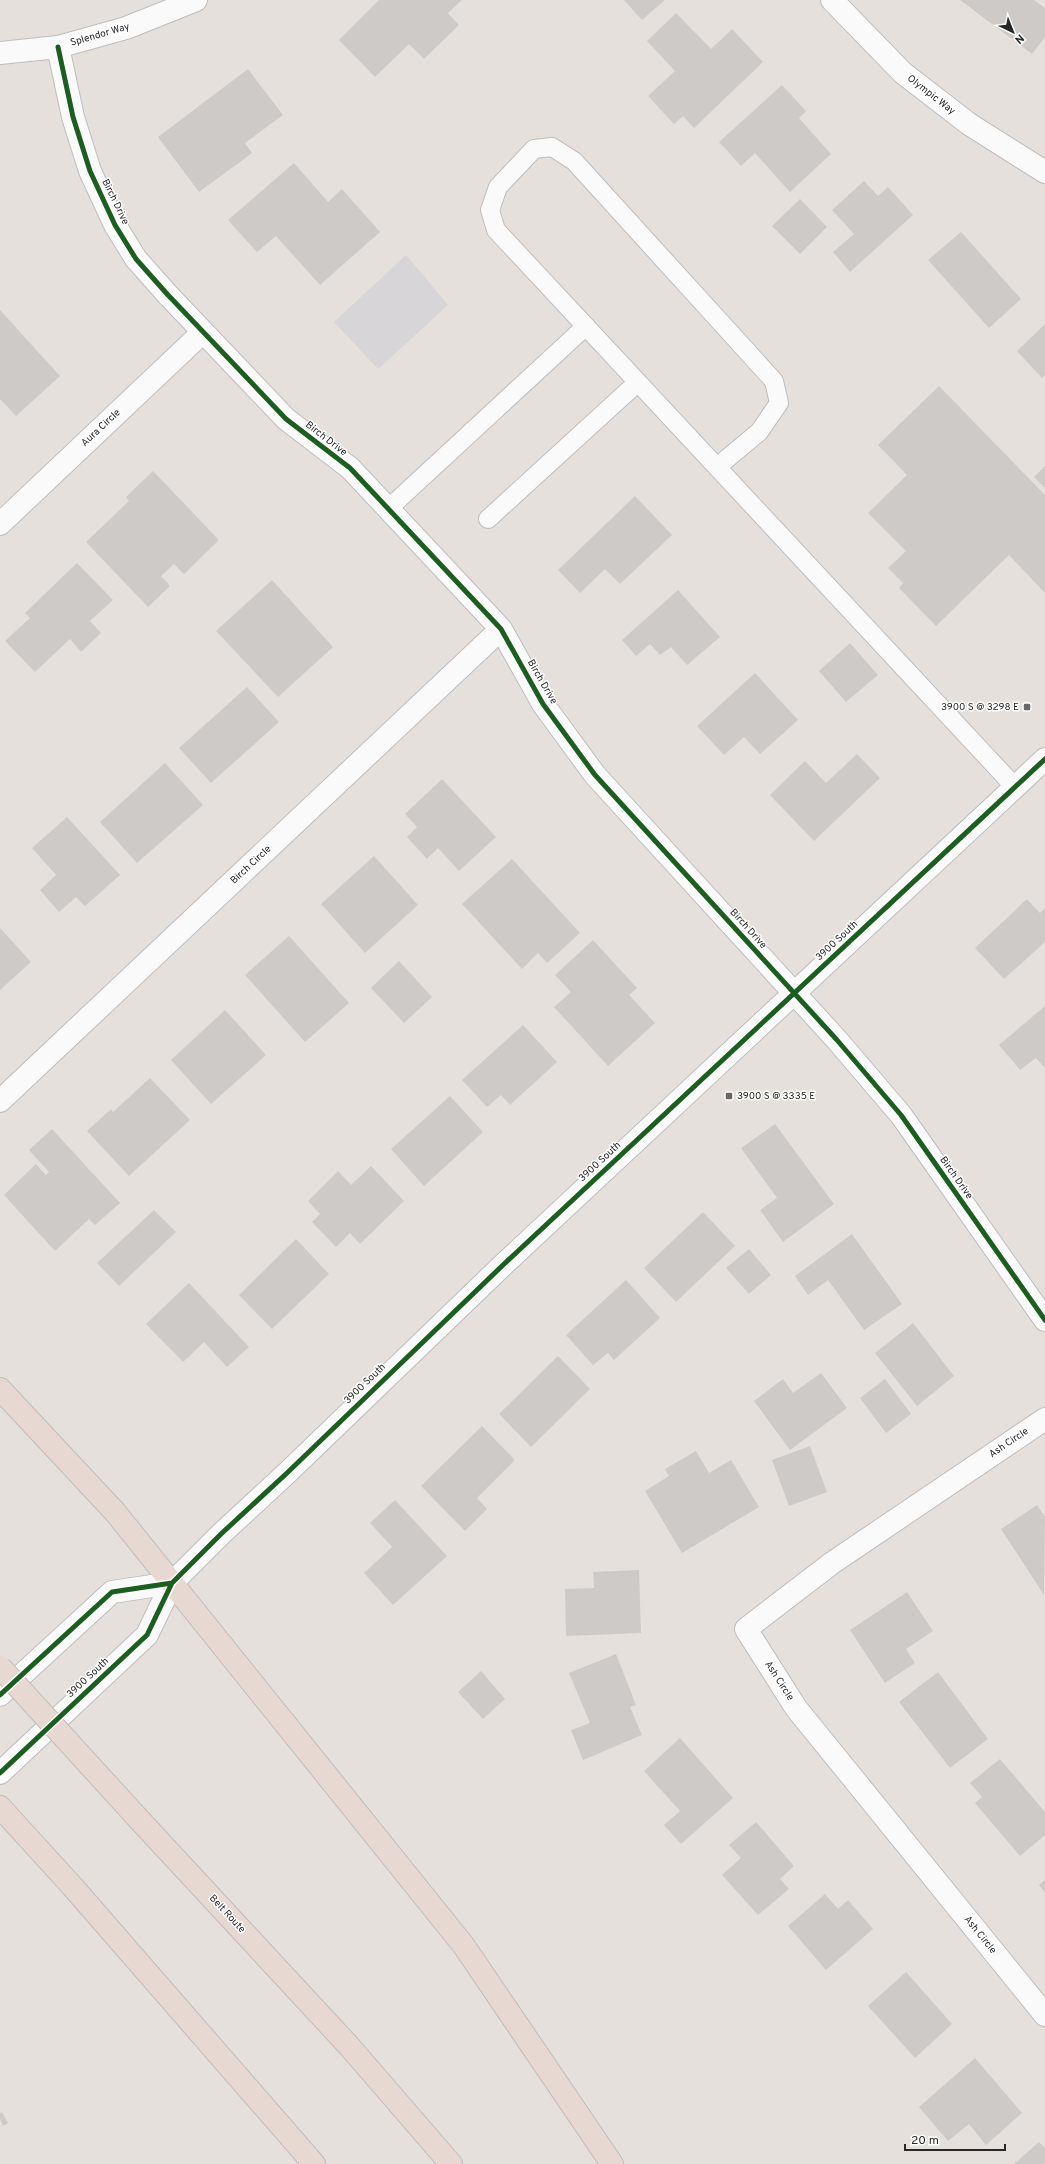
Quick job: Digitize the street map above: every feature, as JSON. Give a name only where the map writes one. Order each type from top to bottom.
[{"type":"highway","points":[[0,1389],[99,1493],[464,1946],[612,2164]]},
{"type":"highway","name":"Belt Route","points":[[0,1666],[134,1814],[350,2046],[451,2164]]},
{"type":"highway","points":[[0,1808],[72,1886],[314,2164]]},
{"type":"street","name":"Splendor Way","points":[[0,53],[58,47],[126,28],[196,0]]},
{"type":"street","name":"Olympic Way","points":[[832,0],[903,73],[969,124],[1045,172]]},
{"type":"street","name":"Birch Drive","points":[[58,47],[73,117],[90,171],[115,225],[136,259],[202,332],[286,419],[350,468],[501,629],[543,704],[595,775],[837,1040],[901,1115],[1045,1320]]},
{"type":"street","name":"Aura Circle","points":[[0,524],[202,332]]},
{"type":"street","name":"Birch Circle","points":[[0,1101],[501,629]]},
{"type":"street","name":"3900 South","points":[[0,1773],[147,1635],[172,1583],[430,1334],[1045,759]]},
{"type":"street","name":"Ash Circle","points":[[1045,1419],[832,1563],[746,1629],[796,1708],[1045,2015]]},
{"type":"street","points":[[0,1694],[112,1592],[172,1583]]},
{"type":"lane","points":[[717,467],[759,432],[779,403],[774,381],[574,161],[552,147],[534,149],[498,187],[490,210],[496,230],[586,326],[717,467],[1015,786]]},
{"type":"lane","points":[[389,508],[586,326]]},
{"type":"lane","points":[[488,519],[638,382]]},
{"type":"shaded area","points":[[406,255],[448,305],[378,369],[334,322]]},
{"type":"building","points":[[379,0],[462,0],[448,13],[459,25],[424,59],[409,44],[375,77],[339,40]]},
{"type":"building","points":[[624,0],[665,0],[642,20]]},
{"type":"building","points":[[960,0],[1034,0],[1045,8],[1045,37],[1032,54]]},
{"type":"building","points":[[676,13],[711,49],[732,29],[763,62],[694,128],[683,116],[674,124],[648,96],[675,71],[647,41]]},
{"type":"building","points":[[248,69],[283,115],[245,143],[252,153],[199,192],[158,137]]},
{"type":"building","points":[[782,85],[806,111],[799,118],[831,154],[790,192],[755,153],[741,166],[719,142]]},
{"type":"building","points":[[294,163],[328,202],[342,189],[380,232],[320,285],[276,236],[257,252],[228,220]]},
{"type":"building","points":[[864,181],[878,196],[888,187],[913,215],[850,272],[833,252],[854,234],[832,210]]},
{"type":"building","points":[[800,199],[827,227],[800,254],[772,226]]},
{"type":"building","points":[[961,232],[1021,299],[989,328],[928,260]]},
{"type":"building","points":[[0,310],[60,376],[16,416],[0,399]]},
{"type":"building","points":[[1045,324],[1045,375],[1042,378],[1017,351]]},
{"type":"building","points":[[939,386],[1045,495],[1045,593],[1009,555],[936,626],[899,588],[903,583],[888,568],[906,551],[868,513],[907,475],[878,445]]},
{"type":"building","points":[[1045,466],[1045,488],[1034,477]]},
{"type":"building","points":[[153,471],[219,540],[184,574],[174,564],[161,576],[170,586],[148,607],[86,542],[129,501],[126,497]]},
{"type":"building","points":[[635,496],[672,535],[620,584],[605,569],[580,593],[558,570]]},
{"type":"building","points":[[77,563],[113,600],[90,621],[101,633],[81,652],[70,639],[35,672],[5,641],[30,618],[25,613]]},
{"type":"building","points":[[272,580],[333,647],[278,697],[216,631]]},
{"type":"building","points":[[678,590],[720,637],[687,665],[671,647],[660,655],[650,644],[636,656],[622,640]]},
{"type":"building","points":[[850,643],[878,675],[846,702],[819,671]]},
{"type":"building","points":[[755,673],[798,720],[760,754],[744,737],[724,755],[697,726]]},
{"type":"building","points":[[247,687],[279,722],[211,783],[179,748]]},
{"type":"building","points":[[857,754],[880,778],[814,841],[770,795],[805,761],[826,783]]},
{"type":"building","points":[[165,763],[203,805],[137,863],[100,822]]},
{"type":"building","points":[[442,779],[496,837],[459,871],[438,848],[427,859],[407,837],[417,827],[405,814]]},
{"type":"building","points":[[67,817],[120,875],[85,906],[76,897],[59,912],[40,890],[56,875],[32,848]]},
{"type":"building","points":[[374,856],[418,905],[365,953],[321,904]]},
{"type":"building","points":[[512,859],[580,933],[547,963],[538,953],[522,969],[462,904]]},
{"type":"building","points":[[1027,899],[1040,913],[1045,908],[1045,942],[1004,979],[975,948]]},
{"type":"building","points":[[0,928],[31,962],[0,990]]},
{"type":"building","points":[[289,936],[349,1003],[305,1042],[245,975]]},
{"type":"building","points":[[593,940],[637,988],[629,995],[655,1023],[608,1066],[554,1007],[571,992],[555,975]]},
{"type":"building","points":[[399,961],[432,997],[404,1023],[371,988]]},
{"type":"building","points":[[1045,1006],[1045,1068],[1036,1058],[1020,1070],[999,1045]]},
{"type":"building","points":[[225,1010],[266,1055],[211,1104],[171,1060]]},
{"type":"building","points":[[523,1025],[557,1062],[510,1105],[501,1095],[487,1107],[462,1080]]},
{"type":"building","points":[[150,1078],[190,1120],[129,1176],[87,1131],[111,1109],[113,1112]]},
{"type":"building","points":[[450,1096],[483,1132],[424,1186],[391,1149]]},
{"type":"building","points":[[775,1124],[834,1204],[783,1242],[760,1210],[777,1198],[741,1148]]},
{"type":"building","points":[[52,1129],[120,1203],[95,1225],[89,1219],[55,1251],[4,1195],[36,1164],[46,1175],[49,1172],[29,1150]]},
{"type":"building","points":[[371,1166],[404,1201],[360,1244],[350,1233],[336,1247],[312,1222],[320,1214],[308,1201],[338,1171],[351,1185]]},
{"type":"building","points":[[154,1210],[176,1232],[119,1286],[97,1263]]},
{"type":"building","points":[[703,1212],[735,1246],[676,1302],[644,1268]]},
{"type":"building","points":[[852,1234],[902,1304],[864,1330],[828,1280],[808,1295],[795,1276]]},
{"type":"building","points":[[296,1239],[329,1274],[272,1329],[239,1295]]},
{"type":"building","points":[[749,1249],[771,1275],[749,1294],[726,1268]]},
{"type":"building","points":[[626,1280],[660,1318],[614,1360],[608,1353],[593,1365],[566,1335]]},
{"type":"building","points":[[189,1283],[249,1347],[227,1367],[204,1342],[183,1362],[146,1324]]},
{"type":"building","points":[[913,1323],[954,1376],[917,1406],[875,1353]]},
{"type":"building","points":[[558,1356],[590,1389],[531,1447],[499,1414]]},
{"type":"building","points":[[821,1373],[847,1408],[790,1450],[754,1401],[783,1379],[793,1393]]},
{"type":"building","points":[[885,1379],[911,1414],[886,1433],[860,1398]]},
{"type":"building","points":[[482,1426],[515,1460],[477,1498],[487,1509],[465,1531],[421,1486]]},
{"type":"building","points":[[810,1446],[827,1492],[789,1506],[772,1460]]},
{"type":"building","points":[[696,1451],[709,1473],[731,1460],[759,1507],[682,1553],[645,1491],[669,1476],[665,1469]]},
{"type":"building","points":[[395,1500],[447,1556],[393,1605],[364,1573],[392,1547],[370,1523]]},
{"type":"building","points":[[1037,1505],[1045,1517],[1044,1595],[1001,1529]]},
{"type":"building","points":[[639,1570],[641,1633],[566,1636],[565,1589],[594,1588],[593,1572]]},
{"type":"building","points":[[907,1592],[933,1631],[906,1649],[915,1663],[885,1683],[850,1630]]},
{"type":"building","points":[[616,1654],[636,1705],[630,1707],[642,1735],[583,1760],[571,1730],[590,1723],[569,1673]]},
{"type":"building","points":[[481,1671],[505,1699],[483,1719],[458,1692]]},
{"type":"building","points":[[938,1672],[988,1739],[950,1768],[899,1702]]},
{"type":"building","points":[[680,1738],[733,1798],[681,1844],[664,1825],[680,1811],[644,1771]]},
{"type":"building","points":[[1000,1759],[1045,1812],[1045,1835],[1020,1856],[975,1803],[982,1797],[970,1783]]},
{"type":"building","points":[[756,1822],[794,1866],[780,1879],[789,1889],[758,1915],[722,1875],[741,1858],[729,1845]]},
{"type":"building","points":[[1045,1880],[1045,1893],[1039,1885]]},
{"type":"building","points":[[825,1894],[838,1909],[848,1900],[873,1929],[826,1970],[788,1926]]},
{"type":"building","points":[[906,1972],[952,2024],[915,2058],[868,2006]]},
{"type":"building","points":[[975,2058],[1022,2113],[986,2145],[969,2124],[948,2141],[919,2107]]},
{"type":"building","points":[[2,2112],[8,2123],[3,2126],[0,2119],[0,2113]]},
{"type":"building","points":[[1039,2142],[1045,2148],[1045,2164],[1014,2164]]},
{"type":"cycle path","points":[[58,47],[73,117],[90,171],[115,225],[136,259],[168,295],[286,419],[350,468],[501,629],[543,704],[595,775],[837,1040],[901,1115],[1045,1320]]},
{"type":"cycle path","points":[[0,1773],[147,1635],[172,1583],[221,1534],[287,1473],[503,1265],[1045,759]]},
{"type":"cycle path","points":[[0,1695],[112,1592],[172,1583]]},
{"type":"place","name":"3900 S @ 3298 E","points":[[1027,707]]},
{"type":"place","name":"3900 S @ 3335 E","points":[[729,1096]]}]
